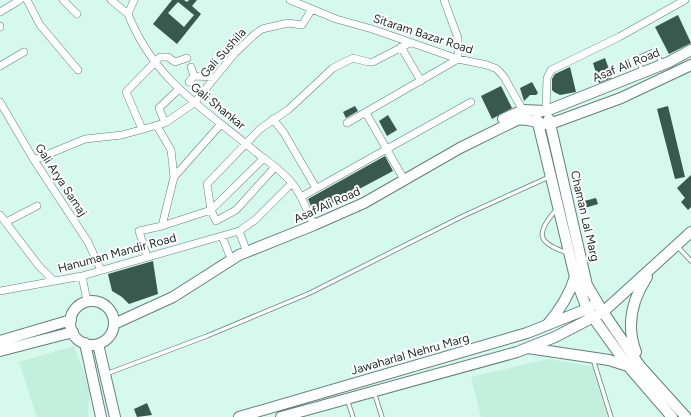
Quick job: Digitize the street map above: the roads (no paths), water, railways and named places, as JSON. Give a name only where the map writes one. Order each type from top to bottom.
[{"type":"main road","name":"Asaf Ali Road","points":[[114,320],[194,279],[229,254],[312,221],[362,198],[458,144],[524,114],[534,110],[546,111],[663,64],[691,50]]},
{"type":"main road","points":[[524,114],[538,123],[550,124],[621,98],[691,65]]},
{"type":"main road","points":[[534,110],[538,123]]},
{"type":"main road","points":[[546,111],[550,124]]},
{"type":"main road","name":"Asaf Ali Road","points":[[114,320],[173,297],[238,255],[364,203],[460,148],[517,120],[524,114]]},
{"type":"main road","name":"Chaman Lal Marg","points":[[538,123],[575,277]]},
{"type":"main road","name":"Chaman Lal Marg","points":[[550,124],[588,285],[600,307],[640,366],[686,417]]},
{"type":"main road","name":"Jawaharlal Nehru Marg","points":[[281,417],[304,414],[374,391],[528,348],[555,337],[600,307],[653,266],[691,232]]},
{"type":"main road","points":[[640,366],[632,343],[630,325],[632,312],[641,286],[653,266]]},
{"type":"main road","points":[[575,277],[590,314],[628,366],[672,417]]},
{"type":"main road","points":[[544,328],[561,309],[570,294],[575,277]]},
{"type":"main road","points":[[87,301],[100,302],[111,311],[114,320],[110,336],[98,344],[85,343],[76,337],[73,332],[70,320],[76,308],[87,301]]},
{"type":"main road","name":"Jawaharlal Nehru Marg","points":[[239,417],[590,314]]},
{"type":"main road","points":[[0,340],[70,320]]},
{"type":"main road","points":[[0,351],[73,332]]},
{"type":"main road","points":[[85,343],[101,417]]},
{"type":"main road","points":[[98,344],[106,374],[114,417]]},
{"type":"main road","points":[[528,348],[593,358],[628,366]]},
{"type":"street","points":[[0,12],[20,0]]},
{"type":"street","points":[[28,0],[40,25],[78,70]]},
{"type":"street","points":[[63,0],[77,14]]},
{"type":"street","points":[[111,0],[128,14],[134,0]]},
{"type":"street","name":"Sitaram Bazar Road","points":[[290,0],[336,19],[458,59],[487,65],[497,69],[504,77],[524,114]]},
{"type":"street","points":[[347,123],[421,82],[458,59],[458,38],[444,0]]},
{"type":"street","points":[[546,111],[547,78],[551,70],[619,36],[675,2],[685,0]]},
{"type":"street","name":"Gali Sushila","points":[[34,160],[85,139],[122,135],[166,123],[194,102],[244,43],[258,32],[268,27],[288,23],[302,25],[312,10]]},
{"type":"street","name":"Gali Shankar","points":[[128,14],[136,35],[155,62],[179,89],[245,142],[292,183],[301,197],[312,221]]},
{"type":"street","points":[[275,167],[236,210],[216,221],[211,210],[207,184],[245,142],[302,97],[319,79],[346,60],[353,58],[373,62],[410,42]]},
{"type":"street","points":[[401,47],[421,82]]},
{"type":"street","points":[[0,66],[24,52]]},
{"type":"street","points":[[142,129],[126,92],[155,62],[163,56],[175,62],[187,58]]},
{"type":"street","points":[[191,68],[194,76]]},
{"type":"street","points":[[194,76],[215,77]]},
{"type":"street","points":[[189,82],[194,76]]},
{"type":"street","points":[[166,123],[159,108],[179,89]]},
{"type":"street","name":"Gali Arya Samaj","points":[[0,102],[34,160],[88,242],[101,270]]},
{"type":"street","points":[[301,197],[471,102]]},
{"type":"street","points":[[366,113],[402,176]]},
{"type":"street","points":[[273,119],[284,134],[316,188]]},
{"type":"street","points":[[174,177],[221,124]]},
{"type":"street","points":[[157,126],[171,150],[174,177],[162,226]]},
{"type":"street","points":[[147,257],[139,231],[162,226],[211,210],[264,158]]},
{"type":"street","name":"Hanuman Mandir Road","points":[[0,291],[82,276],[240,230],[255,220],[292,183]]},
{"type":"street","points":[[6,222],[37,206]]},
{"type":"street","points":[[0,215],[39,266],[54,281]]},
{"type":"street","points":[[240,230],[245,247]]},
{"type":"street","points":[[222,236],[229,254]]},
{"type":"street","points":[[82,276],[87,301]]},
{"type":"lane","points":[[641,73],[640,57],[651,52],[655,52],[663,64]]},
{"type":"lane","points":[[106,374],[207,336],[310,293],[457,219],[550,176]]},
{"type":"lane","points":[[558,208],[543,226],[542,237],[545,242],[551,246],[569,253]]},
{"type":"lane","points":[[677,246],[691,261]]},
{"type":"lane","points":[[593,358],[611,417]]},
{"type":"lane","points":[[374,391],[382,417]]},
{"type":"lane","points":[[347,399],[353,417]]}]
